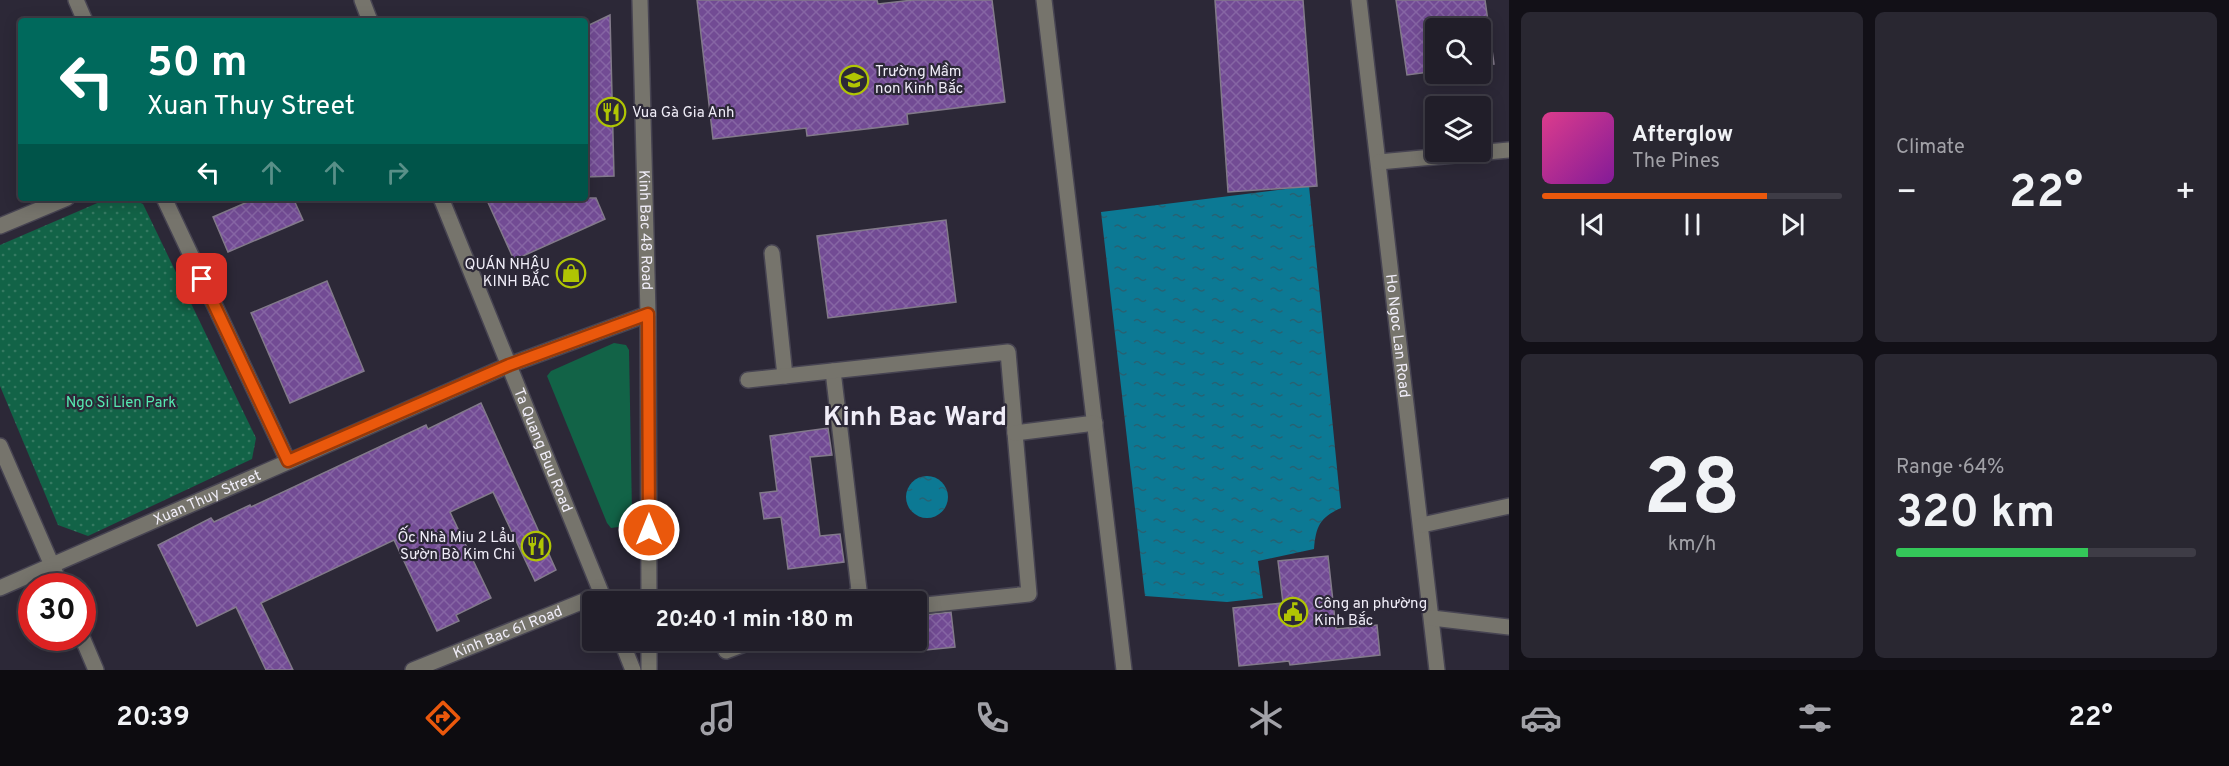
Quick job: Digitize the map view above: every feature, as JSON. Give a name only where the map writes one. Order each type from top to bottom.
[{"type":"street","points":[[76,0],[84,18]]},
{"type":"street","points":[[362,0],[369,18]]},
{"type":"street","name":"Kinh Bac 48 Road","points":[[640,0],[648,314],[649,591]]},
{"type":"street","points":[[1044,0],[1124,670]]},
{"type":"street","name":"Ho Ngoc Lan Road","points":[[1359,0],[1422,525],[1437,670]]},
{"type":"street","points":[[1379,162],[1509,150]]},
{"type":"street","points":[[0,226],[59,201]]},
{"type":"street","points":[[165,201],[288,461]]},
{"type":"street","name":"Ta Quang Buu Road","points":[[442,201],[600,591]]},
{"type":"street","points":[[772,253],[785,376]]},
{"type":"street","name":"Xuan Thuy Street","points":[[0,588],[509,365],[648,314]]},
{"type":"street","points":[[748,380],[1008,352],[1029,594],[927,605]]},
{"type":"street","points":[[833,371],[858,591]]},
{"type":"street","points":[[1015,433],[1095,423]]},
{"type":"street","points":[[0,446],[55,573]]},
{"type":"street","points":[[1422,525],[1509,506]]},
{"type":"street","name":"Kinh Bac 61 Road","points":[[413,670],[582,606]]},
{"type":"street","points":[[1432,618],[1509,627]]},
{"type":"street","points":[[88,651],[96,670]]},
{"type":"street","points":[[625,651],[633,670]]},
{"type":"street","points":[[649,651],[649,670]]},
{"type":"green space","name":"Ngo Si Lien Park","points":[[102,201],[136,201],[143,204],[256,438],[252,459],[88,536],[58,525],[0,386],[0,245]]},
{"type":"green space","points":[[614,343],[626,345],[629,350],[632,512],[626,526],[611,528],[547,376],[551,371]]},
{"type":"water","points":[[1309,186],[1341,508],[1320,524],[1314,549],[1258,561],[1263,598],[1227,602],[1145,596],[1101,212]]},
{"type":"water","points":[[927,476],[935,477],[942,482],[947,489],[947,505],[942,512],[935,517],[927,518],[919,517],[912,512],[907,505],[906,497],[907,489],[912,482],[919,477]]},
{"type":"building","points":[[697,0],[877,0],[878,4],[913,0],[992,0],[1005,102],[907,114],[908,124],[807,136],[806,128],[713,139]]},
{"type":"building","points":[[1215,0],[1303,0],[1317,186],[1228,192]]},
{"type":"building","points":[[1396,0],[1485,0],[1488,18],[1425,18],[1425,73],[1407,75]]},
{"type":"building","points":[[610,15],[614,176],[588,177],[588,26]]},
{"type":"building","points":[[1491,43],[1494,64],[1491,64]]},
{"type":"building","points":[[588,198],[596,198],[605,219],[514,260],[487,201],[588,201]]},
{"type":"building","points":[[250,201],[294,201],[303,220],[228,252],[213,217]]},
{"type":"building","points":[[946,220],[956,302],[828,318],[817,236]]},
{"type":"building","points":[[327,281],[364,371],[290,403],[251,313]]},
{"type":"building","points":[[481,403],[556,570],[535,581],[493,492],[450,512],[491,598],[456,615],[459,621],[437,631],[394,540],[261,603],[293,670],[266,670],[236,607],[197,626],[158,545],[211,518],[214,522],[250,505],[251,507],[426,425],[428,429]]},
{"type":"building","points":[[828,428],[832,455],[810,457],[820,536],[840,534],[844,562],[788,569],[781,517],[764,519],[760,493],[777,491],[770,436]]},
{"type":"building","points":[[1328,556],[1336,629],[1377,625],[1380,655],[1290,665],[1289,661],[1239,666],[1233,608],[1283,603],[1278,561]]},
{"type":"building","points":[[951,612],[955,647],[927,650],[927,615]]},
{"type":"place","name":"Trường Mầm non Kinh Bắc","points":[[854,80]]},
{"type":"place","name":"Vua Gà Gia Anh","points":[[611,112]]},
{"type":"place","name":"QUÁN NHẬU KINH BẮC","points":[[571,273]]},
{"type":"place","name":"Ốc Nhà Miu 2 Lẩu Sườn Bò Kim Chi","points":[[536,546]]},
{"type":"place","name":"Công an phường Kinh Bắc","points":[[1293,612]]},
{"type":"district","name":"Kinh Bac Ward","points":[[915,416]]},
{"type":"route","points":[[202,279],[288,461],[509,365],[648,314],[649,530]]}]
